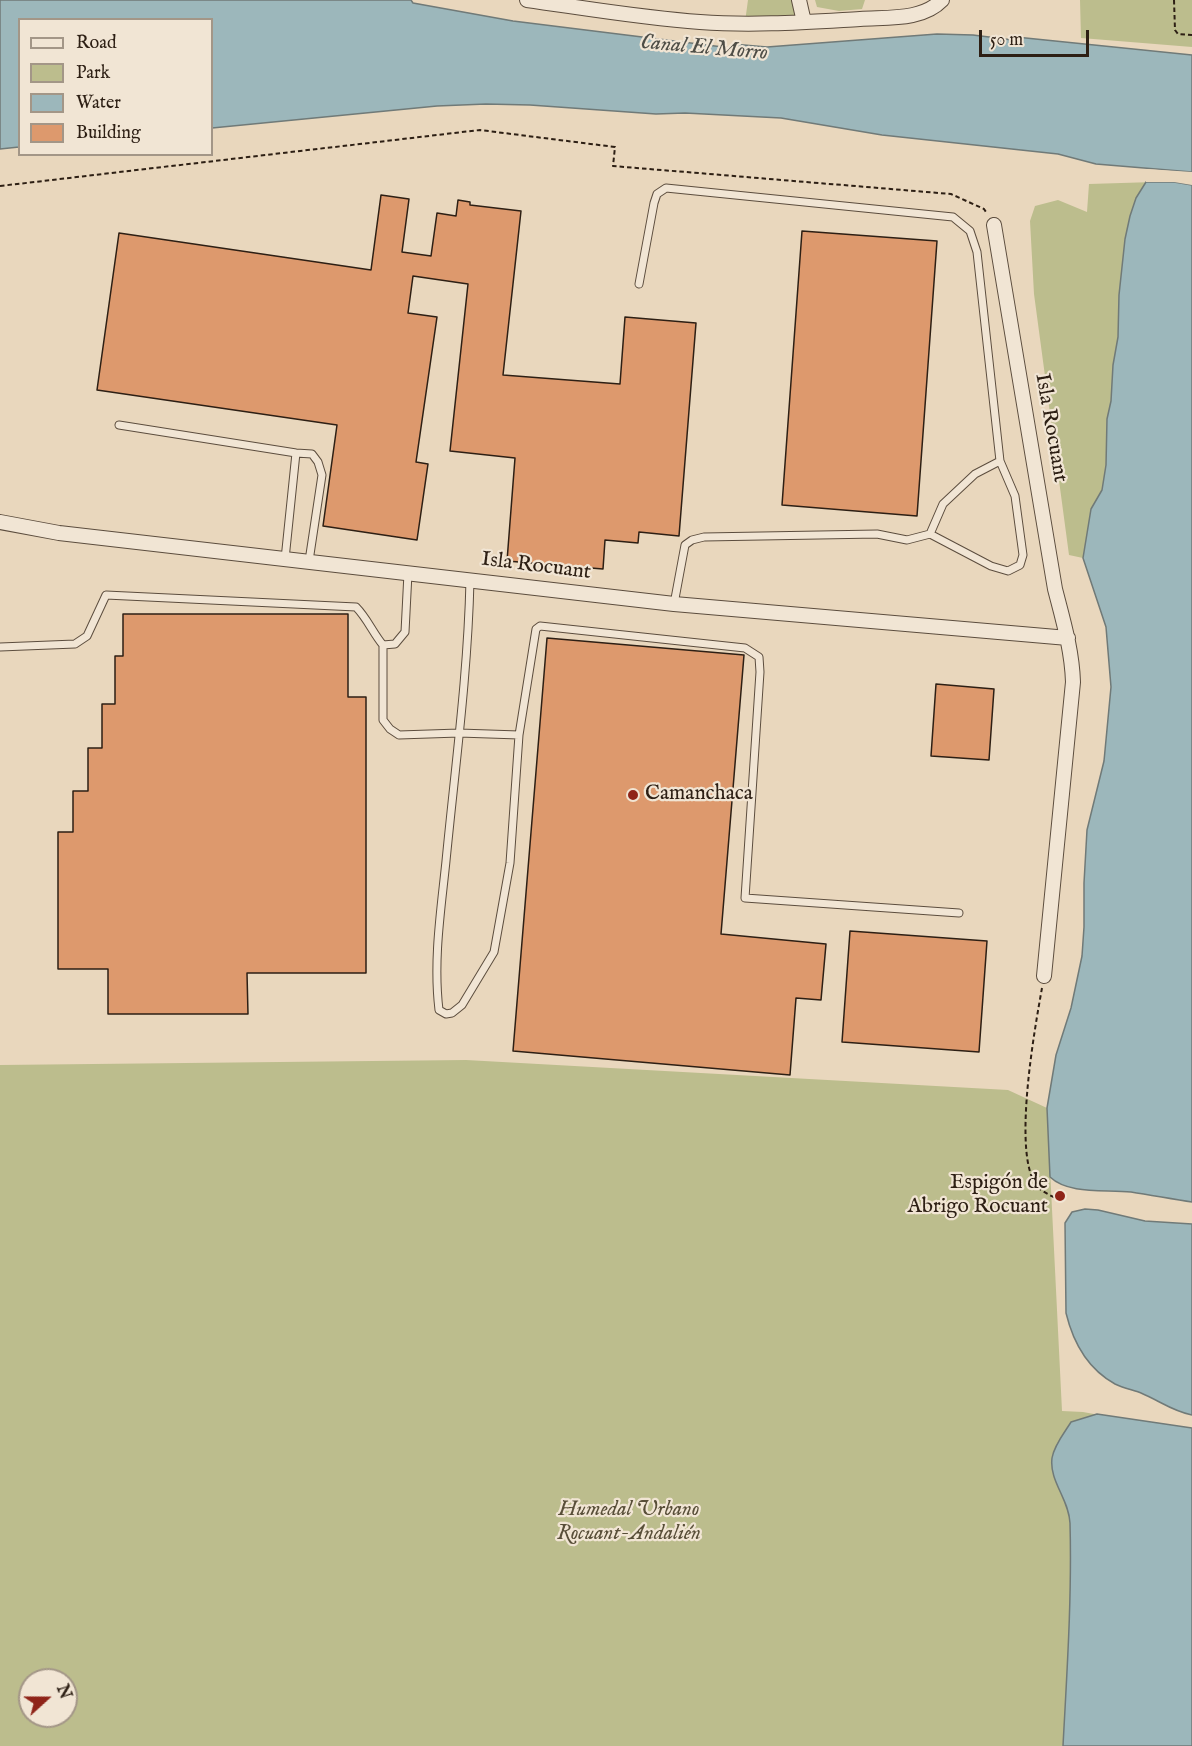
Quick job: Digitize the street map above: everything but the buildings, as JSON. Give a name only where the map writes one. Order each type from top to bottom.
[{"type":"street","points":[[527,0],[701,22],[804,22],[919,14],[929,11],[942,0]]},
{"type":"street","points":[[800,0],[804,22]]},
{"type":"street","name":"Isla Rocuant","points":[[994,225],[1055,589],[1073,665],[1044,976]]},
{"type":"street","name":"Isla Rocuant","points":[[0,522],[59,533],[674,604],[1068,638]]},
{"type":"lane","points":[[639,284],[654,203],[657,194],[666,188],[954,217],[970,231],[977,252],[1000,461],[1015,495],[1023,555],[1020,565],[1008,570],[991,566],[930,534],[907,540],[877,534],[704,537],[692,540],[685,545],[674,604]]},
{"type":"lane","points":[[119,425],[312,454],[318,462],[322,475],[309,561]]},
{"type":"lane","points":[[285,559],[296,453]]},
{"type":"lane","points":[[930,534],[943,504],[975,474],[1000,461]]},
{"type":"lane","points":[[383,645],[395,644],[405,632],[408,573]]},
{"type":"lane","points":[[470,580],[459,733],[437,955],[439,1010],[446,1014],[452,1013],[462,1005],[494,952],[510,863],[519,735],[536,629],[540,626],[745,648],[759,657],[760,672],[745,898],[959,913]]},
{"type":"lane","points":[[0,647],[75,644],[87,636],[106,595],[356,607],[364,615],[374,635],[383,645],[383,720],[390,729],[399,735],[459,733],[519,735]]},
{"type":"path","points":[[1174,0],[1175,30],[1178,34],[1192,35]]},
{"type":"path","points":[[0,186],[480,130],[615,147],[613,166],[951,194],[984,209],[994,225]]},
{"type":"path","points":[[1044,976],[1031,1052],[1025,1131],[1029,1170],[1033,1179],[1038,1187],[1062,1202]]},
{"type":"green space","points":[[748,0],[799,0],[804,21],[745,22]]},
{"type":"green space","points":[[815,0],[865,0],[862,9],[839,11],[817,7]]},
{"type":"green space","points":[[1080,0],[1192,0],[1192,47],[1081,38]]},
{"type":"green space","points":[[1154,182],[1192,185],[1106,627],[1083,558],[1069,555],[1034,294],[1030,221],[1035,206],[1058,200],[1087,212],[1089,184]]},
{"type":"green space","name":"Humedal Urbano Rocuant-Andalién","points":[[466,1060],[1008,1090],[1047,1108],[1062,1411],[1083,1412],[1192,1432],[1192,1746],[0,1746],[0,1065]]},
{"type":"water","name":"Canal El Morro","points":[[0,0],[411,0],[413,3],[513,21],[731,48],[732,44],[767,47],[937,34],[973,35],[1013,40],[1016,37],[1192,55],[1192,172],[1096,164],[1058,154],[882,135],[781,118],[685,113],[656,114],[530,105],[437,106],[213,128],[213,18],[18,18],[18,147],[0,149]]},
{"type":"water","points":[[1146,182],[1174,182],[1192,185],[1192,1202],[1131,1192],[1077,1189],[1058,1183],[1050,1177],[1047,1108],[1056,1055],[1071,1008],[1082,956],[1087,830],[1104,761],[1111,687],[1106,627],[1083,558],[1091,509],[1102,490],[1106,465],[1107,419],[1118,337],[1119,295],[1125,239],[1136,198]]},
{"type":"water","points":[[1085,1209],[1145,1221],[1192,1224],[1192,1415],[1121,1387],[1105,1378],[1089,1363],[1077,1344],[1066,1313],[1065,1223],[1072,1212]]},
{"type":"water","points":[[1097,1414],[1192,1428],[1192,1746],[1063,1746],[1070,1606],[1070,1523],[1069,1514],[1053,1474],[1052,1458],[1057,1444],[1071,1422]]},
{"type":"pier","points":[[1147,169],[1192,172],[1192,175],[1147,172]]},
{"type":"pier","points":[[1146,179],[1174,179],[1192,182],[1192,185],[1174,182],[1146,182]]},
{"type":"place","name":"Camanchaca","points":[[633,795]]},
{"type":"place","name":"Espigón de Abrigo Rocuant","points":[[1060,1196]]}]
